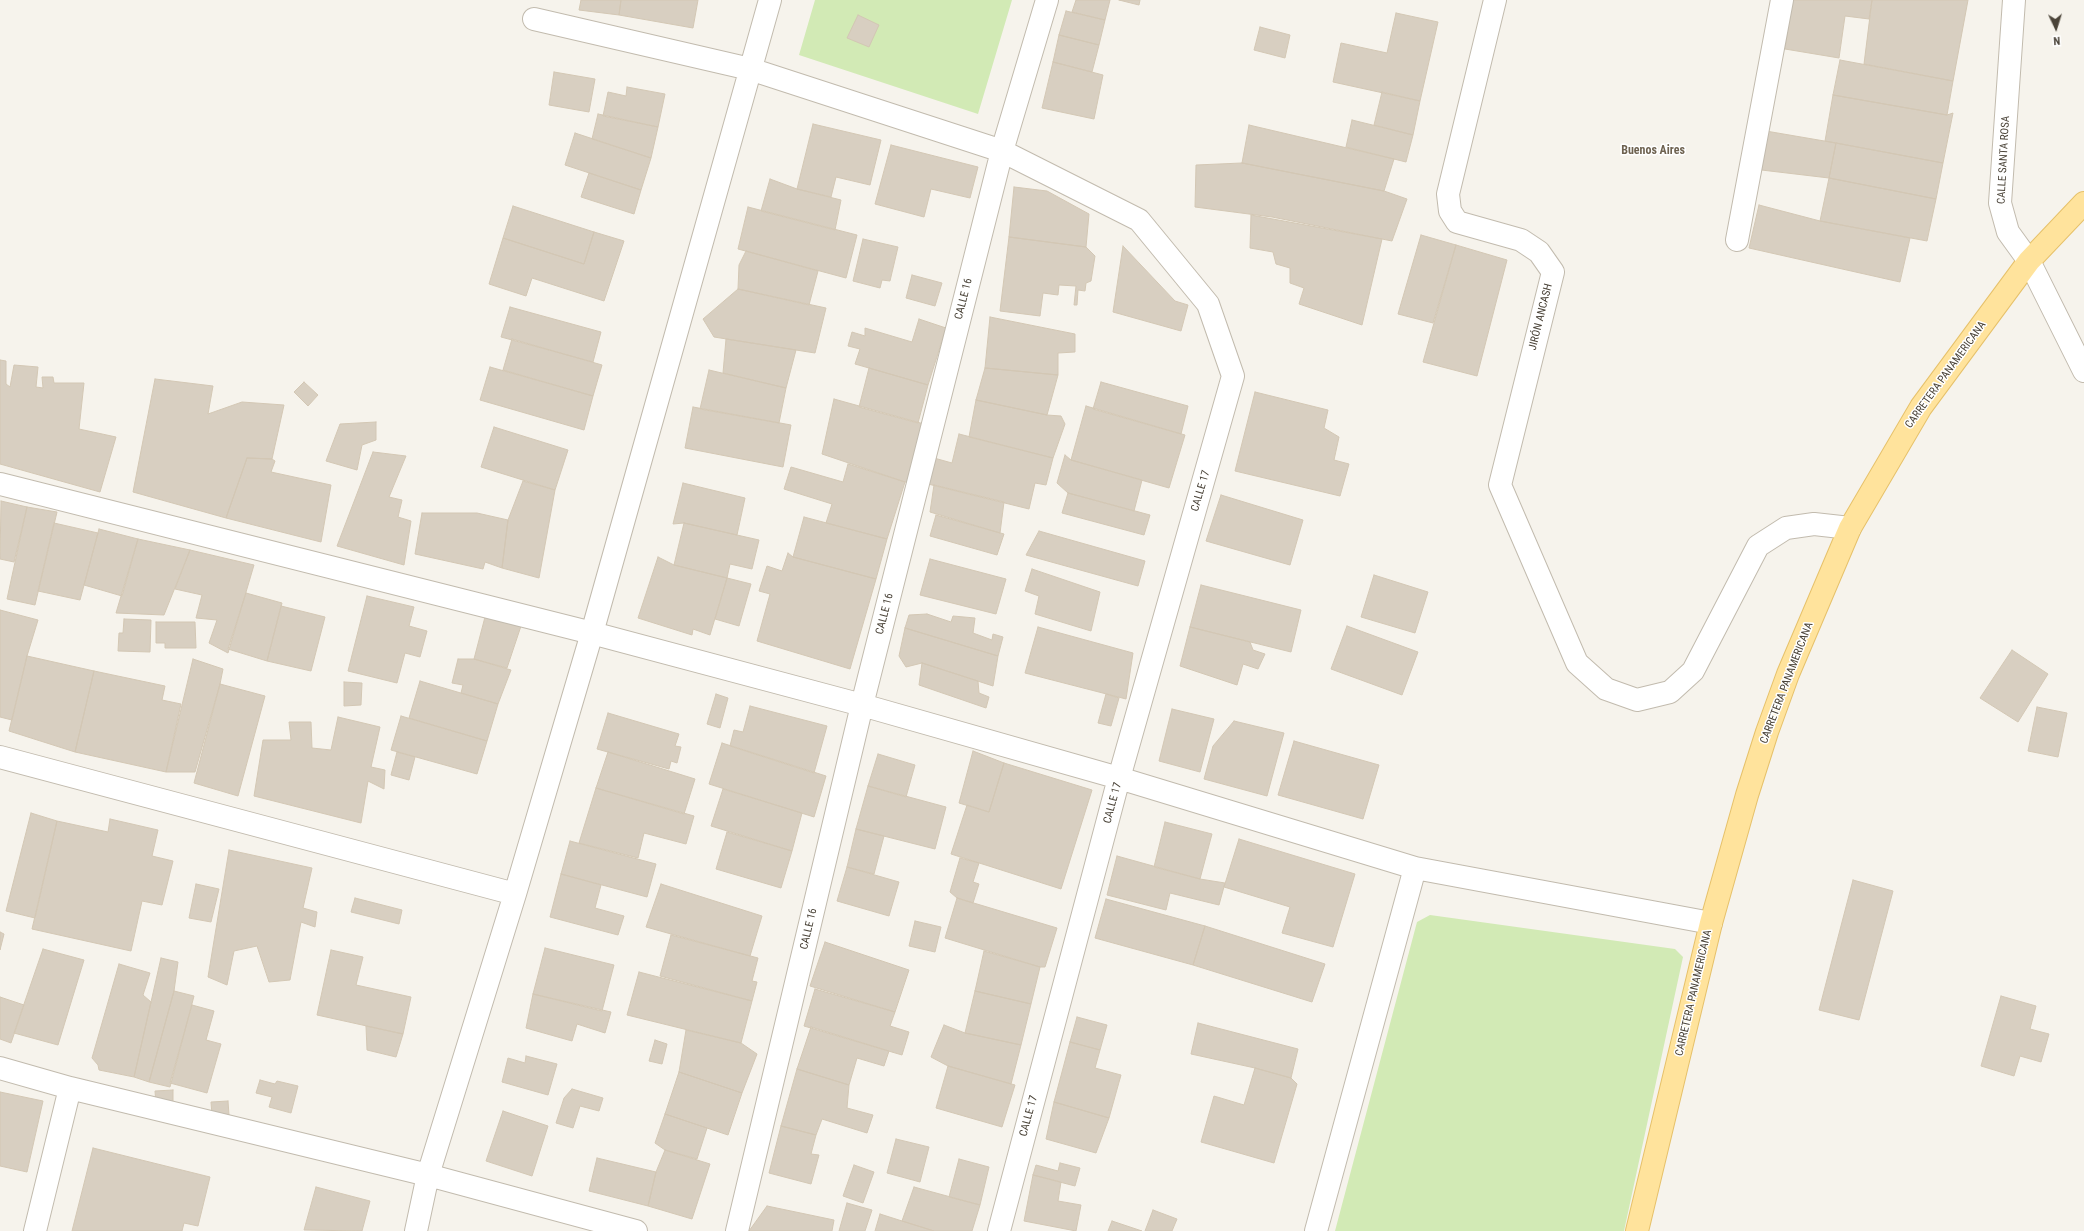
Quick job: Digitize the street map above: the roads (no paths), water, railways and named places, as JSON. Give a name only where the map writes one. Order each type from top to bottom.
[{"type":"main road","name":"CARRETERA PANAMERICANA","points":[[1637,1231],[1711,923],[1766,732],[1788,674],[1850,528],[1921,407],[2029,262],[2084,203]]},
{"type":"street","points":[[416,1231],[428,1175],[515,894],[592,633],[770,0]]},
{"type":"street","name":"CALLE 16","points":[[737,1231],[862,705],[1002,151],[1048,0]]},
{"type":"street","name":"JIRÓN ANCASH","points":[[1495,0],[1448,194],[1450,211],[1458,222],[1521,240],[1539,252],[1553,272],[1500,485],[1577,663],[1606,689],[1638,700],[1670,692],[1693,671],[1758,546],[1786,528],[1814,524],[1850,528]]},
{"type":"street","points":[[1737,240],[1782,0]]},
{"type":"street","name":"CALLE SANTA ROSA","points":[[2014,0],[2000,203],[2008,232],[2029,262],[2084,370]]},
{"type":"street","points":[[534,19],[750,69],[1002,151]]},
{"type":"street","name":"CALLE 17","points":[[999,1231],[1119,778],[1233,376],[1208,304],[1139,220],[1002,151]]},
{"type":"street","points":[[0,484],[592,633],[862,705],[1119,778],[1415,868],[1711,923]]},
{"type":"street","points":[[0,758],[515,894]]},
{"type":"street","points":[[1316,1231],[1415,868]]},
{"type":"street","points":[[0,1068],[70,1088],[428,1175],[636,1231]]},
{"type":"street","points":[[35,1231],[70,1088]]},
{"type":"district","name":"Buenos Aires","points":[[1653,151]]}]
